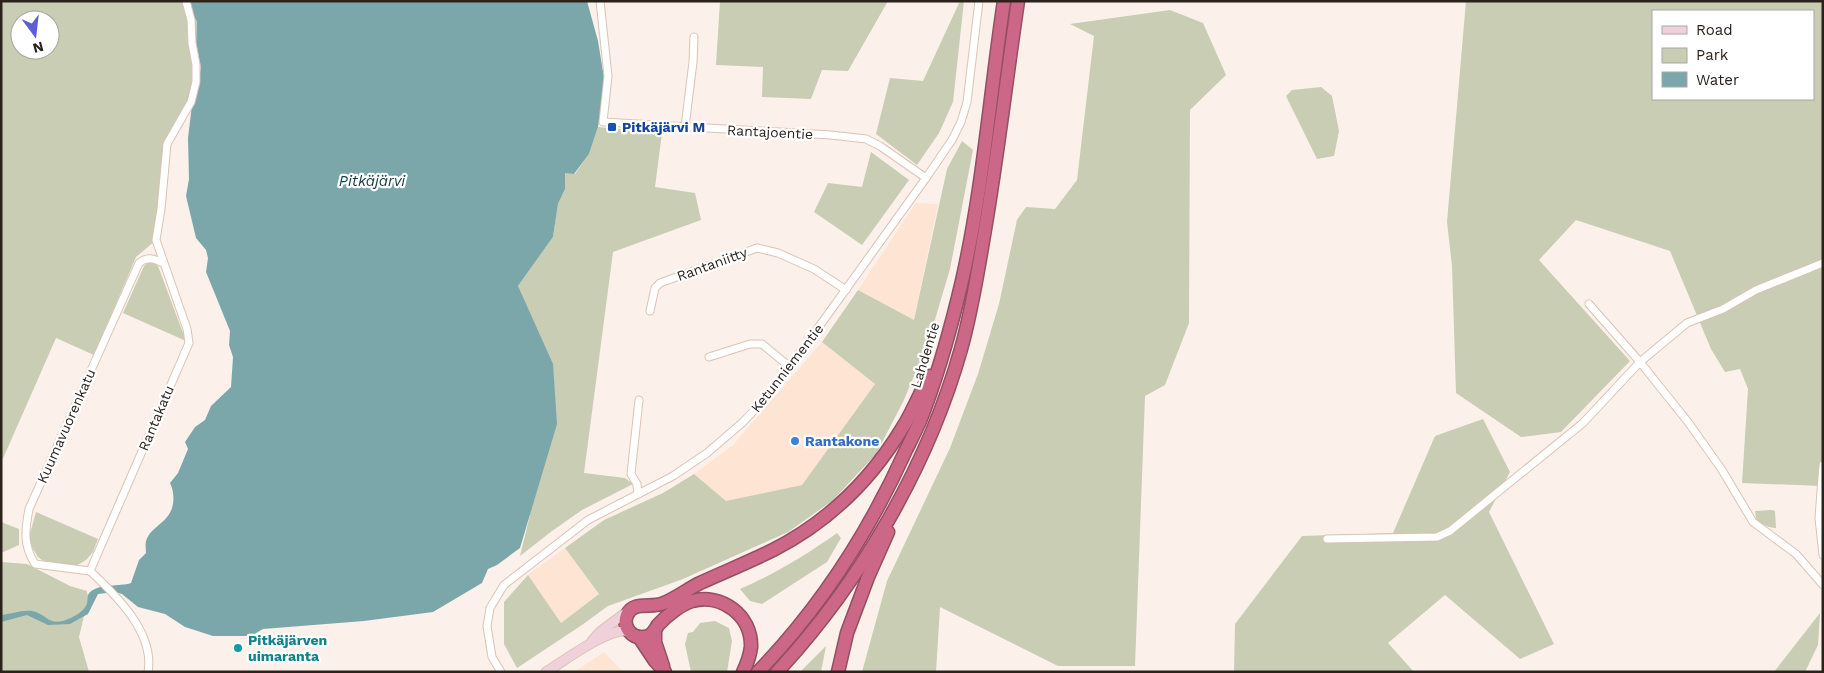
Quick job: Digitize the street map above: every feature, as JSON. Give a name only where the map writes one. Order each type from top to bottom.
[{"type":"highway","name":"Lahdentie","points":[[758,672],[802,621],[838,572],[869,523],[894,477],[924,410],[946,342],[962,281],[978,190],[1004,1]]},
{"type":"highway","points":[[838,672],[848,633],[864,586],[940,413],[961,348],[976,285],[992,192],[1018,1]]},
{"type":"highway","points":[[664,670],[628,629],[627,616],[636,607],[663,604],[689,589],[771,551],[810,528],[838,506],[863,482],[894,441],[946,342]]},
{"type":"highway","points":[[777,672],[810,633],[849,581],[876,540],[908,484]]},
{"type":"highway","points":[[636,636],[650,635],[678,608],[691,602],[710,600],[727,605],[741,616],[749,631],[751,648],[743,672]]},
{"type":"highway","points":[[636,607],[653,610],[656,615],[655,642],[664,670]]},
{"type":"street","name":"Rantakatu","points":[[90,571],[189,343],[187,329],[156,240],[167,144],[190,102],[196,82],[191,20],[186,1]]},
{"type":"street","name":"Rantajoentie","points":[[600,1],[608,76],[603,122],[832,135],[866,139],[880,146],[926,178]]},
{"type":"street","name":"Ketunniementie","points":[[501,672],[492,657],[487,626],[490,608],[504,585],[588,520],[673,476],[714,447],[742,423],[765,399],[790,367],[926,178],[952,140],[961,122],[967,102],[979,1]]},
{"type":"street","points":[[685,127],[694,37]]},
{"type":"street","name":"Rantaniitty","points":[[650,311],[655,288],[660,283],[757,248],[778,253],[814,269],[846,290]]},
{"type":"street","name":"Kuumavuorenkatu","points":[[90,571],[34,564],[25,541],[29,509],[139,263],[146,259],[153,259],[163,263]]},
{"type":"street","points":[[1327,539],[1437,537],[1450,531],[1583,422],[1640,362],[1687,323],[1723,309],[1756,290],[1823,263]]},
{"type":"street","points":[[1589,304],[1640,362],[1688,422],[1716,462],[1753,522],[1796,554],[1823,585]]},
{"type":"street","points":[[709,357],[750,344],[762,344],[790,367]]},
{"type":"street","points":[[638,494],[637,484],[631,474],[639,400]]},
{"type":"street","points":[[1823,465],[1819,518],[1823,555]]},
{"type":"street","points":[[90,571],[115,596],[140,629],[148,647],[150,663],[148,672]]},
{"type":"street","points":[[592,642],[600,632],[636,607]]},
{"type":"street","points":[[546,672],[592,642],[625,631],[636,636]]},
{"type":"shaded area","points":[[916,203],[938,204],[914,320],[858,290]]},
{"type":"shaded area","points":[[822,342],[875,384],[802,485],[726,501],[694,474],[733,445]]},
{"type":"shaded area","points":[[565,548],[599,594],[561,623],[528,575]]},
{"type":"shaded area","points":[[604,652],[623,672],[574,672]]},
{"type":"green space","points":[[1,1],[186,1],[197,22],[196,42],[201,68],[192,105],[167,144],[156,240],[136,257],[94,355],[56,338],[1,463]]},
{"type":"green space","points":[[720,1],[888,1],[848,71],[822,70],[811,99],[762,97],[763,67],[716,65]]},
{"type":"green space","points":[[960,1],[964,1],[953,102],[939,133],[917,165],[876,134],[890,78],[923,81]]},
{"type":"green space","points":[[1466,1],[1823,1],[1823,486],[1742,483],[1748,389],[1740,369],[1725,372],[1711,349],[1670,251],[1576,220],[1539,260],[1630,361],[1561,432],[1521,437],[1456,393],[1452,266],[1447,222]]},
{"type":"green space","points":[[1170,10],[1203,23],[1226,75],[1190,110],[1189,323],[1165,385],[1145,396],[1135,666],[1058,666],[940,607],[936,672],[862,672],[887,581],[950,448],[978,374],[999,304],[1017,220],[1026,207],[1055,209],[1077,180],[1094,36],[1070,24]]},
{"type":"green space","points":[[1321,87],[1332,96],[1339,131],[1334,156],[1317,159],[1286,96],[1292,90]]},
{"type":"green space","points":[[598,127],[662,133],[655,187],[695,193],[701,220],[613,252],[584,473],[625,478],[633,484],[582,510],[520,556],[530,515],[530,315],[518,286],[553,237],[558,204],[565,189],[565,172],[575,174],[589,154]]},
{"type":"green space","points":[[962,141],[973,150],[950,269],[928,343],[903,402],[876,454],[832,501],[788,532],[683,579],[608,606],[517,668],[504,644],[504,602],[528,575],[561,623],[599,594],[565,548],[604,520],[663,493],[694,474],[726,501],[802,485],[875,384],[822,342],[858,290],[914,320],[947,169]]},
{"type":"green space","points":[[871,152],[909,180],[862,245],[814,212],[828,183],[862,187]]},
{"type":"green space","points":[[148,263],[158,266],[186,341],[123,313],[144,266]]},
{"type":"green space","points":[[1483,419],[1510,472],[1489,512],[1554,644],[1520,659],[1445,595],[1388,643],[1414,672],[1234,672],[1235,624],[1302,536],[1393,533],[1435,436]]},
{"type":"green space","points":[[1755,511],[1775,511],[1776,528],[1765,525],[1756,519]]},
{"type":"green space","points":[[36,512],[98,539],[93,552],[86,560],[76,566],[49,565],[38,557],[29,537]]},
{"type":"green space","points":[[1,522],[19,529],[19,545],[1,553]]},
{"type":"green space","points":[[837,533],[841,538],[827,562],[762,604],[750,601],[740,589],[790,564]]},
{"type":"green space","points":[[1,562],[27,564],[70,586],[87,591],[89,595],[79,637],[89,672],[1,672]]},
{"type":"green space","points":[[1820,613],[1818,645],[1805,672],[1774,672]]},
{"type":"green space","points":[[715,621],[729,628],[732,641],[727,672],[691,672],[685,644],[688,633],[693,632],[700,623]]},
{"type":"green space","points":[[826,646],[821,672],[800,672]]},
{"type":"water","name":"Pitkäjärvi","points":[[186,1],[587,1],[598,41],[605,84],[598,127],[589,154],[574,174],[565,173],[565,189],[558,204],[553,237],[518,286],[553,364],[557,424],[520,548],[497,565],[488,569],[482,583],[433,612],[364,621],[263,629],[251,636],[213,636],[185,627],[165,614],[138,607],[122,594],[115,592],[98,594],[88,614],[70,624],[48,625],[27,615],[1,622],[1,615],[28,611],[36,612],[51,621],[63,621],[84,609],[88,594],[94,589],[131,583],[139,560],[146,553],[148,537],[172,509],[173,491],[170,483],[178,473],[188,449],[185,442],[195,427],[205,420],[211,406],[231,387],[233,357],[229,345],[230,331],[206,272],[208,258],[206,250],[196,238],[186,196],[189,179],[188,138],[192,105],[201,68],[196,42],[197,22]]},
{"type":"place","name":"Pitkäjärvi M","points":[[612,127]]},
{"type":"place","name":"Rantakone","points":[[795,441]]},
{"type":"place","name":"Pitkäjärven uimaranta","points":[[238,648]]}]
